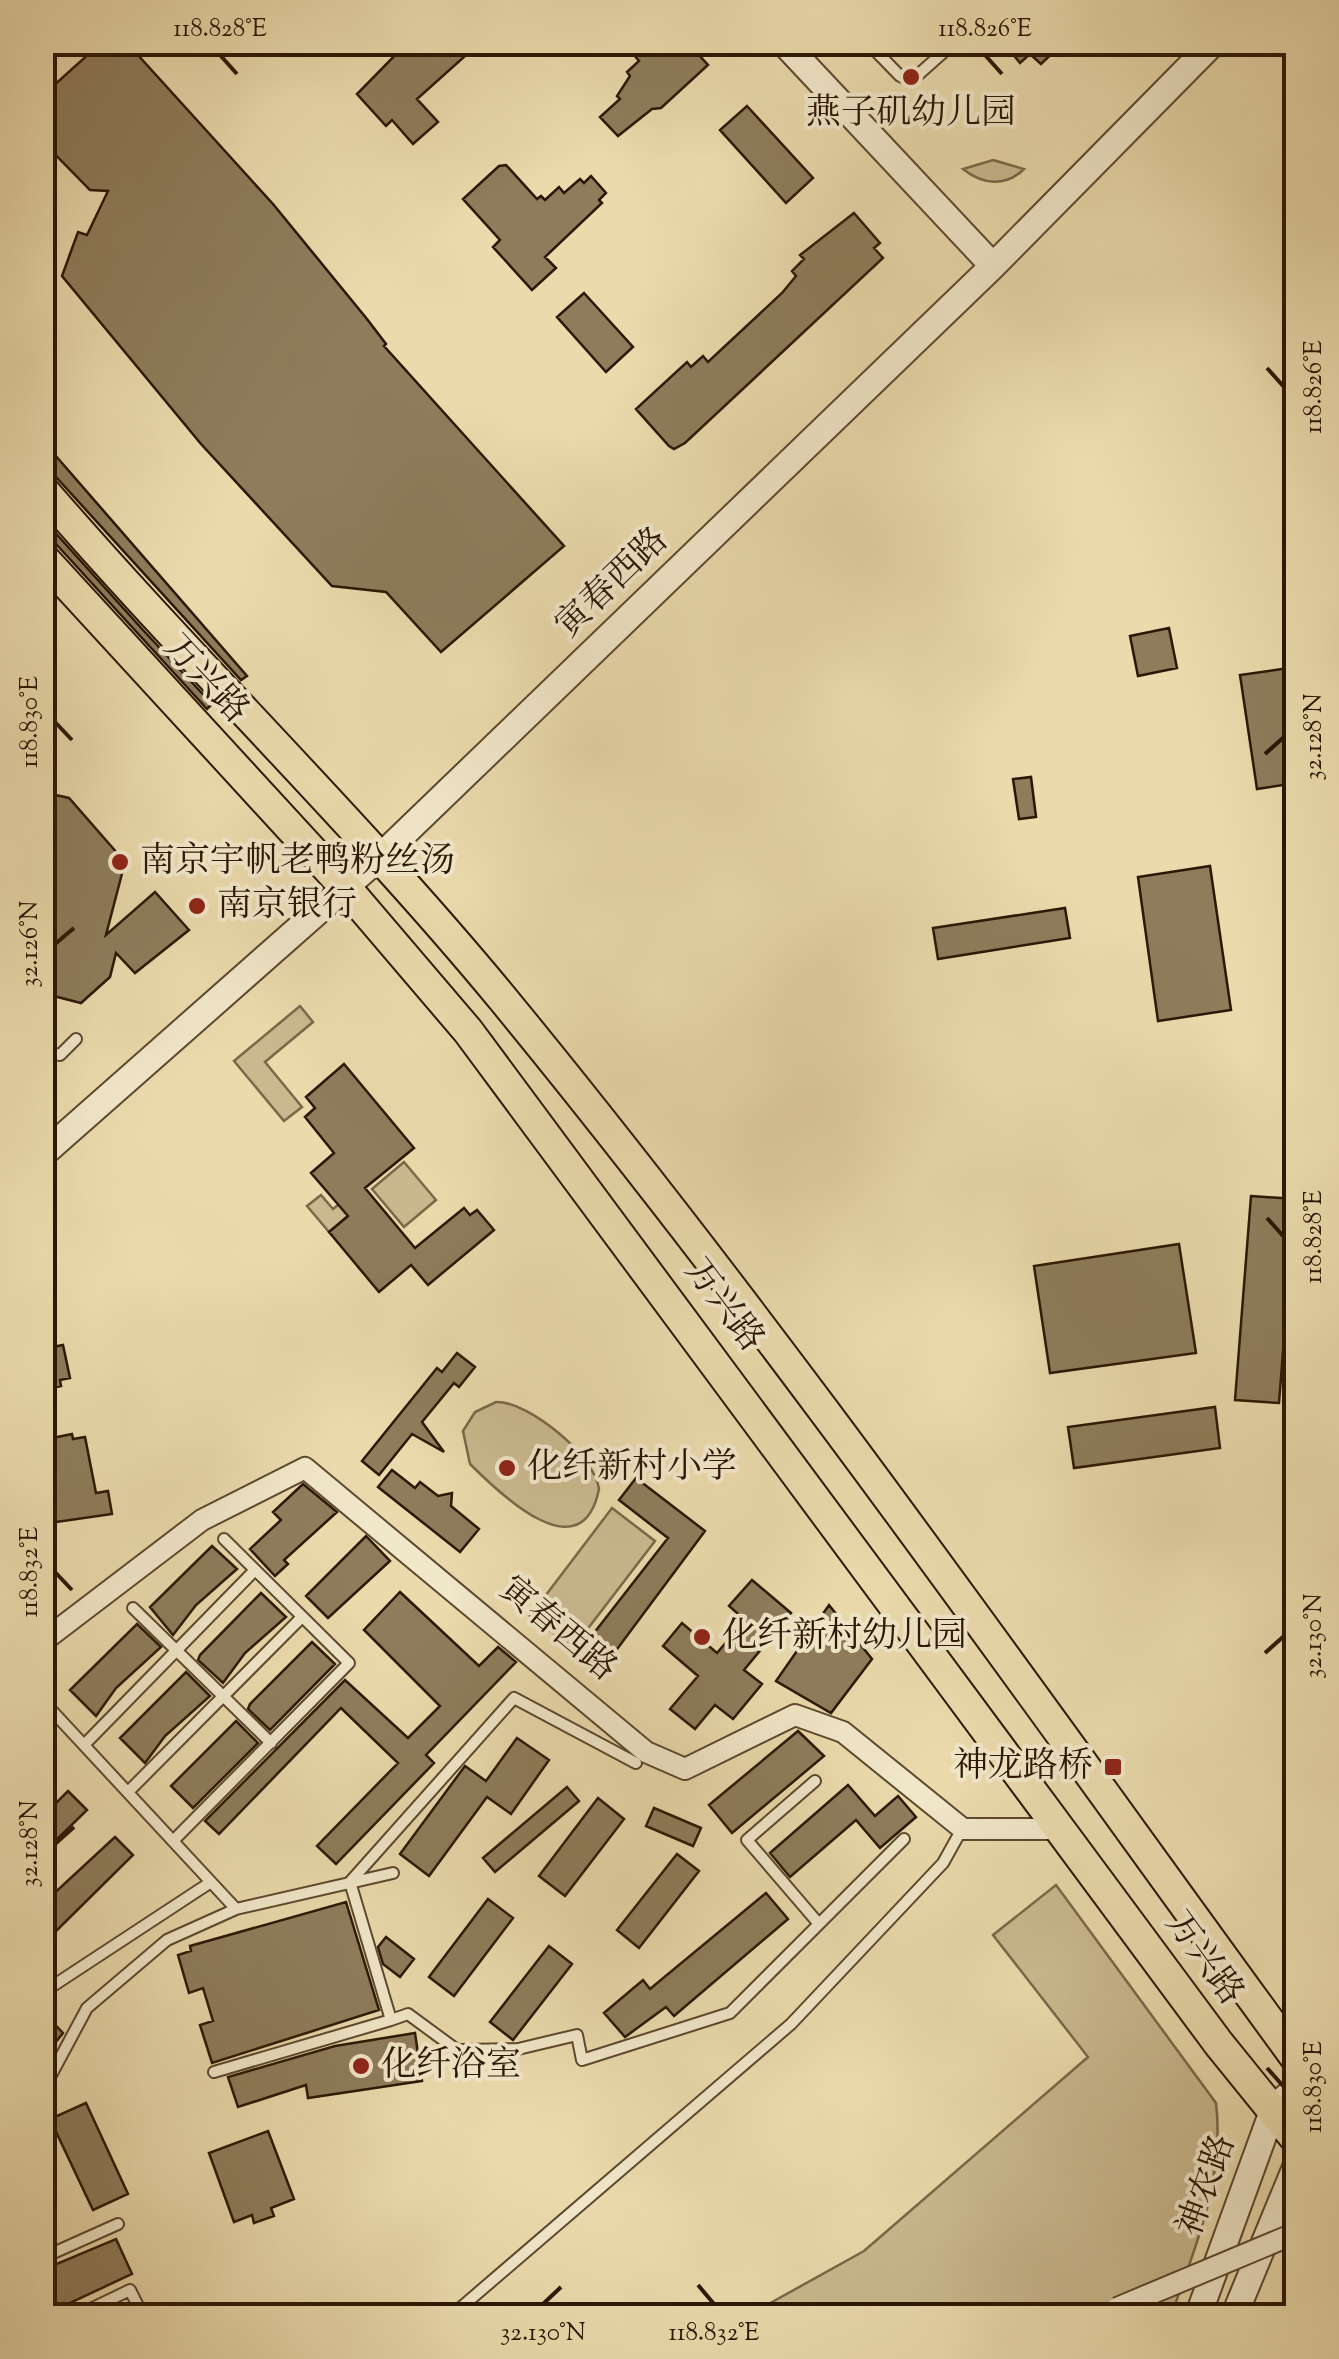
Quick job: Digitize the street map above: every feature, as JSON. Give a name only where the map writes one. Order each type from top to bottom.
[{"type":"main road","name":"万兴路","points":[[42,489],[107,564],[382,856],[505,1002],[772,1338],[1296,2058]]},
{"type":"main road","name":"万兴路","points":[[42,557],[346,888],[468,1031],[1220,2044],[1285,2098],[1296,2138]]},
{"type":"street","name":"寅春西路","points":[[48,1141],[382,856],[993,266],[1214,42]]},
{"type":"street","points":[[790,45],[993,266]]},
{"type":"street","name":"寅春西路","points":[[42,1642],[202,1520],[305,1468],[646,1752],[685,1769],[795,1715],[844,1732],[962,1829]]},
{"type":"street","points":[[962,1829],[1059,1829]]},
{"type":"street","name":"神农路","points":[[1198,2316],[1285,2098]]},
{"type":"street","name":"神农路","points":[[1234,2316],[1296,2166]]},
{"type":"street","points":[[1108,2312],[1296,2233]]},
{"type":"lane","points":[[867,42],[911,81],[955,42]]},
{"type":"lane","points":[[42,1050],[60,1054],[76,1039]]},
{"type":"lane","points":[[173,1841],[349,1664],[224,1540]]},
{"type":"lane","points":[[84,1745],[255,1570]]},
{"type":"lane","points":[[133,1608],[271,1742]]},
{"type":"lane","points":[[128,1792],[302,1617]]},
{"type":"lane","points":[[350,1882],[514,1698],[636,1763]]},
{"type":"lane","points":[[42,1700],[236,1909]]},
{"type":"lane","points":[[815,1781],[747,1840],[819,1924]]},
{"type":"lane","points":[[451,2316],[791,2024],[943,1863],[962,1829]]},
{"type":"lane","points":[[214,2072],[408,2014],[456,2050],[518,2049],[576,2035],[582,2060],[730,2013],[904,1839]]},
{"type":"lane","points":[[42,2092],[87,2008],[167,1940],[236,1909],[393,1873]]},
{"type":"lane","points":[[42,1994],[211,1882]]},
{"type":"lane","points":[[350,1882],[391,2020]]},
{"type":"lane","points":[[42,2258],[118,2224]]},
{"type":"lane","points":[[76,2316],[130,2290],[143,2316]]},
{"type":"shaded area","points":[[993,160],[1024,169],[1010,179],[994,182],[963,169]]},
{"type":"shaded area","points":[[300,1006],[313,1022],[265,1062],[302,1107],[284,1121],[234,1061]]},
{"type":"shaded area","points":[[404,1162],[436,1200],[404,1227],[372,1189]]},
{"type":"shaded area","points":[[354,1192],[364,1203],[329,1232],[307,1206],[321,1195],[333,1209]]},
{"type":"shaded area","points":[[496,1402],[510,1404],[542,1420],[586,1461],[599,1489],[590,1514],[576,1525],[558,1526],[539,1519],[500,1492],[470,1464],[463,1431],[475,1412]]},
{"type":"shaded area","points":[[612,1508],[655,1541],[573,1648],[530,1616]]},
{"type":"shaded area","points":[[1056,1885],[1216,2103],[1218,2131],[1212,2185],[1199,2237],[1171,2316],[747,2316],[864,2251],[1088,2057],[993,1935]]},
{"type":"building","points":[[408,42],[418,42],[424,49],[431,42],[469,42],[459,52],[464,57],[417,99],[438,122],[413,144],[392,120],[386,126],[357,94]]},
{"type":"building","points":[[623,42],[687,42],[708,65],[661,108],[652,109],[618,136],[600,117],[620,99],[617,96],[630,76],[627,72],[639,61]]},
{"type":"building","points":[[1003,42],[1064,42],[1041,64],[1030,54],[1020,63]]},
{"type":"building","points":[[92,51],[136,53],[273,204],[367,319],[384,346],[564,546],[441,652],[386,592],[332,586],[201,444],[62,276],[78,232],[87,235],[108,191],[90,190],[42,141],[42,96]]},
{"type":"building","points":[[747,106],[813,178],[786,203],[720,130]]},
{"type":"building","points":[[506,165],[537,199],[541,196],[545,200],[559,187],[564,193],[580,179],[584,183],[591,176],[606,193],[599,200],[602,203],[545,257],[556,268],[532,290],[493,247],[500,240],[463,199],[499,166]]},
{"type":"building","points":[[854,213],[880,243],[874,248],[883,258],[685,443],[674,449],[669,446],[636,409],[687,362],[691,367],[703,356],[708,362],[782,293],[796,276],[792,271],[804,259],[800,255]]},
{"type":"building","points":[[584,293],[633,347],[606,372],[557,317]]},
{"type":"building","points":[[42,440],[247,676],[241,680],[56,477],[42,471]]},
{"type":"building","points":[[42,518],[212,704],[207,709],[56,544],[42,539]]},
{"type":"building","points":[[1169,628],[1177,668],[1138,676],[1130,636]]},
{"type":"building","points":[[1296,667],[1296,783],[1257,789],[1240,675]]},
{"type":"building","points":[[1031,777],[1036,817],[1019,819],[1013,779]]},
{"type":"building","points":[[42,792],[69,798],[125,862],[106,935],[155,892],[189,930],[135,973],[116,953],[110,977],[81,1003],[42,993],[47,973],[42,972]]},
{"type":"building","points":[[1210,866],[1231,1010],[1158,1021],[1138,877]]},
{"type":"building","points":[[1065,908],[1070,938],[938,959],[933,928]]},
{"type":"building","points":[[344,1064],[414,1148],[365,1188],[415,1248],[464,1208],[470,1215],[477,1210],[494,1230],[428,1285],[411,1265],[379,1292],[329,1232],[348,1216],[311,1173],[334,1153],[305,1117],[315,1108],[306,1097]]},
{"type":"building","points":[[1251,1196],[1295,1199],[1279,1403],[1235,1400]]},
{"type":"building","points":[[1179,1244],[1196,1353],[1050,1373],[1034,1266]]},
{"type":"building","points":[[63,1345],[70,1378],[60,1380],[61,1386],[42,1390],[42,1349]]},
{"type":"building","points":[[457,1353],[475,1367],[459,1387],[454,1383],[422,1422],[444,1452],[412,1434],[379,1475],[362,1461],[437,1368],[442,1372]]},
{"type":"building","points":[[1215,1407],[1220,1448],[1074,1468],[1068,1427]]},
{"type":"building","points":[[72,1434],[73,1439],[85,1437],[96,1493],[108,1491],[112,1514],[42,1524],[42,1440]]},
{"type":"building","points":[[392,1470],[415,1488],[420,1482],[438,1496],[452,1493],[451,1506],[479,1529],[460,1552],[378,1487]]},
{"type":"building","points":[[636,1478],[705,1531],[603,1668],[580,1651],[668,1538],[619,1500]]},
{"type":"building","points":[[303,1484],[337,1512],[284,1560],[288,1564],[275,1576],[250,1549],[281,1520],[273,1512]]},
{"type":"building","points":[[366,1536],[390,1561],[328,1618],[306,1596]]},
{"type":"building","points":[[212,1546],[237,1569],[196,1605],[173,1635],[150,1607]]},
{"type":"building","points":[[752,1580],[791,1613],[744,1670],[762,1684],[733,1719],[715,1705],[695,1729],[670,1709],[698,1676],[663,1646],[682,1623],[717,1653],[745,1620],[729,1606]]},
{"type":"building","points":[[400,1592],[479,1666],[498,1647],[516,1662],[426,1755],[434,1763],[336,1864],[317,1846],[398,1763],[341,1708],[219,1834],[205,1821],[345,1680],[408,1738],[440,1706],[364,1630]]},
{"type":"building","points":[[261,1593],[286,1617],[245,1653],[223,1683],[198,1660],[200,1655]]},
{"type":"building","points":[[829,1605],[872,1659],[831,1713],[776,1681]]},
{"type":"building","points":[[137,1624],[161,1647],[116,1688],[96,1716],[70,1690]]},
{"type":"building","points":[[312,1642],[335,1664],[270,1730],[248,1709],[250,1704]]},
{"type":"building","points":[[186,1672],[210,1696],[165,1736],[145,1763],[120,1738]]},
{"type":"building","points":[[236,1721],[258,1743],[193,1808],[171,1786]]},
{"type":"building","points":[[798,1731],[824,1756],[732,1833],[709,1805]]},
{"type":"building","points":[[517,1738],[549,1760],[511,1814],[487,1797],[429,1876],[400,1854],[465,1766],[486,1781]]},
{"type":"building","points":[[848,1785],[875,1816],[898,1796],[916,1817],[880,1848],[856,1820],[790,1877],[770,1853]]},
{"type":"building","points":[[567,1787],[579,1801],[495,1872],[483,1858]]},
{"type":"building","points":[[68,1791],[87,1810],[42,1854],[42,1817]]},
{"type":"building","points":[[598,1798],[624,1819],[565,1896],[539,1876]]},
{"type":"building","points":[[654,1808],[701,1828],[693,1846],[646,1826]]},
{"type":"building","points":[[115,1837],[133,1855],[42,1945],[42,1909],[49,1898]]},
{"type":"building","points":[[677,1854],[699,1871],[639,1948],[617,1930]]},
{"type":"building","points":[[766,1893],[788,1919],[674,2016],[666,2007],[625,2037],[604,2013],[643,1980],[650,1989]]},
{"type":"building","points":[[488,1899],[513,1918],[454,1996],[429,1977]]},
{"type":"building","points":[[346,1902],[379,2010],[212,2063],[200,2025],[213,2021],[203,1988],[189,1993],[178,1955],[191,1951],[190,1946]]},
{"type":"building","points":[[386,1937],[414,1959],[400,1977],[383,1964],[378,1947]]},
{"type":"building","points":[[549,1946],[572,1964],[513,2040],[490,2022]]},
{"type":"building","points":[[42,2011],[63,2033],[42,2059]]},
{"type":"building","name":"化纤浴室","points":[[415,2033],[422,2081],[308,2098],[306,2085],[238,2107],[228,2077],[335,2046]]},
{"type":"building","points":[[86,2103],[128,2194],[93,2210],[50,2119]]},
{"type":"building","points":[[268,2131],[294,2199],[271,2208],[274,2216],[254,2223],[252,2215],[234,2222],[209,2153]]},
{"type":"building","points":[[116,2239],[132,2274],[42,2316],[42,2270]]},
{"type":"place","name":"燕子矶幼儿园","points":[[911,77]]},
{"type":"place","name":"南京宇帆老鸭粉丝汤","points":[[120,862]]},
{"type":"place","name":"南京银行","points":[[197,906]]},
{"type":"place","name":"化纤新村小学","points":[[507,1468]]},
{"type":"place","name":"化纤新村幼儿园","points":[[702,1637]]},
{"type":"place","name":"神龙路桥","points":[[1113,1767]]},
{"type":"place","name":"化纤浴室","points":[[361,2066]]}]
